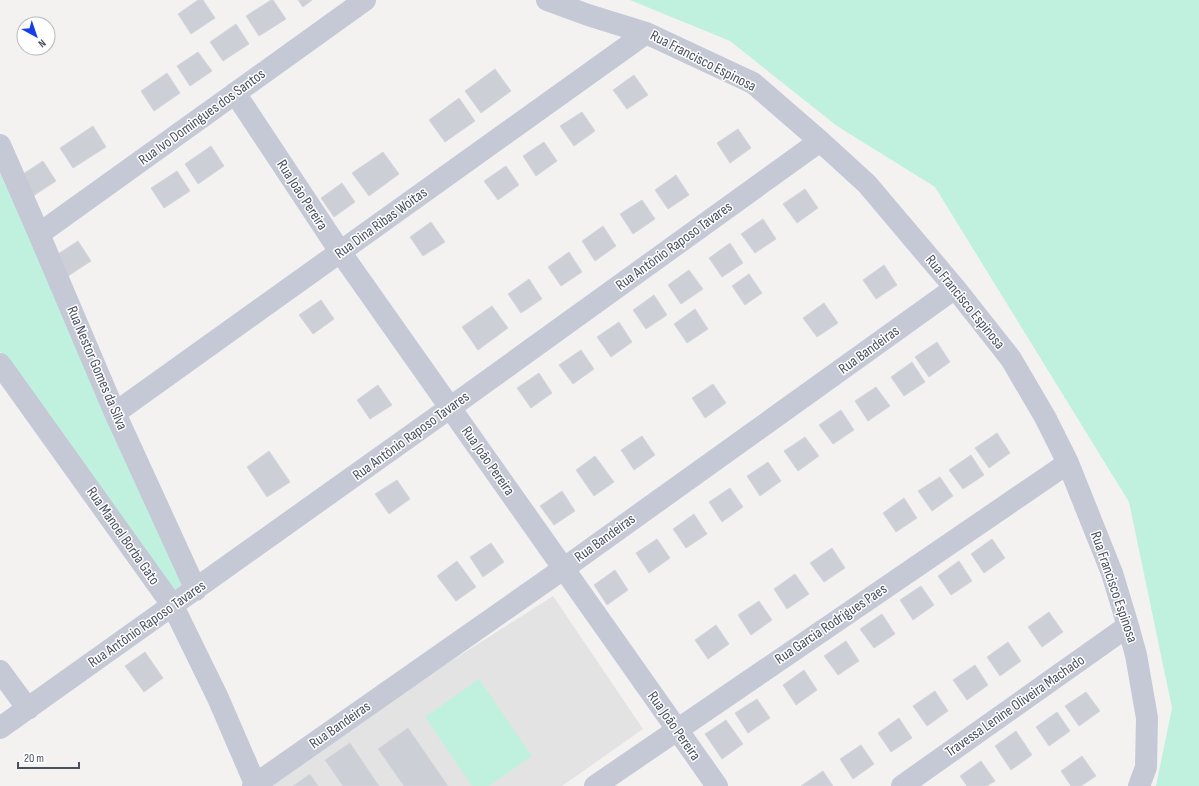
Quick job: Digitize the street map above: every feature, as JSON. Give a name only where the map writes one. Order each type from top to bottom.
[{"type":"street","name":"Rua Ivo Domingues dos Santos","points":[[39,234],[364,0]]},
{"type":"street","name":"Rua Francisco Espinosa","points":[[547,0],[588,15],[646,33],[752,83],[820,141],[867,184],[955,288],[1011,359],[1045,417],[1068,462],[1112,573],[1136,655],[1147,718],[1146,767],[1140,786]]},
{"type":"street","name":"Rua Dina Ribas Woitas","points":[[115,413],[646,33]]},
{"type":"street","name":"Rua João Pereira","points":[[235,93],[340,253],[717,786]]},
{"type":"street","name":"Rua Antônio Raposo Tavares","points":[[0,728],[28,710],[451,408],[820,141]]},
{"type":"street","name":"Rua Nestor Gomes da Silva","points":[[0,145],[115,413],[196,590]]},
{"type":"street","name":"Rua Bandeiras","points":[[255,785],[563,568],[955,288]]},
{"type":"street","name":"Rua Manoel Borba Gato","points":[[0,364],[173,606],[218,698],[255,785]]},
{"type":"street","name":"Rua Garcia Rodrigues Paes","points":[[595,786],[1068,462]]},
{"type":"street","name":"Travessa Lenine Oliveira Machado","points":[[902,786],[1128,626]]},
{"type":"street","points":[[0,671],[28,710]]},
{"type":"shaded area","points":[[553,596],[643,729],[562,786],[263,786],[262,782]]},
{"type":"green space","points":[[630,0],[1199,0],[1199,786],[1156,786],[1172,708],[1129,502],[935,187],[837,126],[730,41]]},
{"type":"green space","points":[[0,173],[187,587],[175,596],[0,351]]},
{"type":"green space","points":[[479,679],[532,756],[489,786],[472,786],[425,717]]},
{"type":"building","points":[[198,0],[203,0],[215,18],[191,34],[178,14]]},
{"type":"building","points":[[273,0],[286,19],[259,36],[246,16]]},
{"type":"building","points":[[298,0],[312,0],[303,7]]},
{"type":"building","points":[[236,24],[249,44],[223,61],[210,42]]},
{"type":"building","points":[[198,52],[212,71],[190,86],[177,66]]},
{"type":"building","points":[[495,69],[511,91],[481,113],[465,91]]},
{"type":"building","points":[[167,73],[180,93],[154,111],[141,91]]},
{"type":"building","points":[[634,75],[648,95],[627,109],[613,90]]},
{"type":"building","points":[[459,98],[475,121],[445,142],[429,120]]},
{"type":"building","points":[[582,112],[595,131],[574,146],[560,126]]},
{"type":"building","points":[[93,126],[106,147],[73,168],[60,148]]},
{"type":"building","points":[[738,129],[751,148],[730,163],[717,143]]},
{"type":"building","points":[[544,142],[557,161],[536,176],[523,156]]},
{"type":"building","points":[[211,146],[224,166],[198,184],[185,164]]},
{"type":"building","points":[[383,152],[399,174],[369,196],[352,173]]},
{"type":"building","points":[[43,161],[56,181],[30,198],[17,178]]},
{"type":"building","points":[[506,166],[519,185],[498,200],[484,181]]},
{"type":"building","points":[[177,171],[190,191],[164,208],[151,188]]},
{"type":"building","points":[[676,175],[689,195],[668,209],[655,190]]},
{"type":"building","points":[[342,183],[355,202],[334,217],[321,198]]},
{"type":"building","points":[[805,189],[818,208],[797,223],[783,204]]},
{"type":"building","points":[[642,200],[655,219],[633,234],[620,214]]},
{"type":"building","points":[[763,219],[776,239],[755,253],[741,234]]},
{"type":"building","points":[[431,222],[445,242],[423,256],[410,237]]},
{"type":"building","points":[[603,226],[616,246],[595,261],[582,241]]},
{"type":"building","points":[[78,241],[91,261],[65,278],[52,258]]},
{"type":"building","points":[[730,243],[743,263],[722,277],[709,258]]},
{"type":"building","points":[[569,252],[582,272],[561,286],[548,267]]},
{"type":"building","points":[[884,265],[897,285],[876,299],[863,280]]},
{"type":"building","points":[[689,270],[703,289],[681,304],[668,285]]},
{"type":"building","points":[[749,274],[762,293],[745,305],[732,286]]},
{"type":"building","points":[[529,279],[542,299],[521,313],[508,294]]},
{"type":"building","points":[[654,295],[667,315],[646,329],[633,310]]},
{"type":"building","points":[[321,300],[334,319],[313,334],[299,315]]},
{"type":"building","points":[[824,303],[838,323],[817,337],[803,318]]},
{"type":"building","points":[[492,306],[508,328],[478,350],[462,327]]},
{"type":"building","points":[[695,309],[708,329],[687,343],[674,324]]},
{"type":"building","points":[[619,322],[632,342],[611,357],[597,337]]},
{"type":"building","points":[[937,342],[950,362],[929,377],[915,357]]},
{"type":"building","points":[[581,350],[594,369],[573,384],[559,365]]},
{"type":"building","points":[[912,362],[925,382],[904,396],[891,377]]},
{"type":"building","points":[[539,373],[552,393],[531,408],[517,388]]},
{"type":"building","points":[[713,384],[726,403],[705,418],[692,398]]},
{"type":"building","points":[[378,385],[392,405],[370,419],[357,400]]},
{"type":"building","points":[[876,387],[890,406],[868,421],[855,401]]},
{"type":"building","points":[[841,410],[854,430],[833,444],[819,425]]},
{"type":"building","points":[[997,433],[1010,453],[989,468],[975,448]]},
{"type":"building","points":[[642,436],[655,455],[634,470],[621,450]]},
{"type":"building","points":[[805,437],[819,456],[798,471],[784,451]]},
{"type":"building","points":[[269,451],[290,482],[267,497],[247,467]]},
{"type":"building","points":[[971,455],[984,475],[963,489],[949,470]]},
{"type":"building","points":[[595,456],[614,482],[594,496],[576,470]]},
{"type":"building","points":[[768,462],[781,481],[760,496],[747,476]]},
{"type":"building","points":[[940,477],[953,496],[932,511],[918,491]]},
{"type":"building","points":[[397,480],[410,499],[389,514],[375,494]]},
{"type":"building","points":[[730,488],[743,507],[722,522],[709,502]]},
{"type":"building","points":[[562,491],[575,511],[554,525],[540,506]]},
{"type":"building","points":[[904,498],[917,518],[896,532],[883,513]]},
{"type":"building","points":[[694,514],[707,534],[686,548],[673,529]]},
{"type":"building","points":[[657,539],[670,558],[649,573],[636,553]]},
{"type":"building","points":[[992,539],[1005,558],[984,573],[971,554]]},
{"type":"building","points":[[491,543],[504,562],[483,577],[470,557]]},
{"type":"building","points":[[832,548],[845,568],[824,582],[810,563]]},
{"type":"building","points":[[457,561],[476,587],[456,601],[437,576]]},
{"type":"building","points":[[959,561],[972,581],[951,595],[938,576]]},
{"type":"building","points":[[615,570],[628,590],[607,605],[594,585]]},
{"type":"building","points":[[795,574],[809,594],[787,609],[774,589]]},
{"type":"building","points":[[921,586],[934,605],[913,620],[900,600]]},
{"type":"building","points":[[759,601],[772,620],[751,635],[738,615]]},
{"type":"building","points":[[1049,612],[1063,632],[1042,647],[1028,627]]},
{"type":"building","points":[[882,614],[895,634],[874,648],[860,629]]},
{"type":"building","points":[[716,625],[729,644],[708,659],[695,640]]},
{"type":"building","points":[[846,641],[859,661],[838,675],[824,656]]},
{"type":"building","points":[[1008,642],[1021,661],[1000,676],[987,657]]},
{"type":"building","points":[[145,652],[163,678],[144,692],[125,666]]},
{"type":"building","points":[[975,665],[988,685],[967,700],[953,680]]},
{"type":"building","points":[[804,670],[817,690],[796,705],[783,685]]},
{"type":"building","points":[[935,691],[948,711],[927,726],[913,706]]},
{"type":"building","points":[[1086,692],[1100,711],[1079,726],[1065,706]]},
{"type":"building","points":[[757,699],[770,718],[748,733],[735,713]]},
{"type":"building","points":[[1057,712],[1070,731],[1049,746],[1036,727]]},
{"type":"building","points":[[899,718],[912,738],[891,752],[878,733]]},
{"type":"building","points":[[726,720],[743,744],[722,759],[705,734]]},
{"type":"building","points":[[408,728],[448,786],[404,786],[378,749]]},
{"type":"building","points":[[1016,731],[1032,755],[1011,770],[995,746]]},
{"type":"building","points":[[350,743],[379,786],[343,786],[325,760]]},
{"type":"building","points":[[861,745],[874,764],[853,779],[840,759]]},
{"type":"building","points":[[1082,756],[1096,776],[1081,786],[1071,786],[1061,771]]},
{"type":"building","points":[[981,761],[995,781],[987,786],[967,786],[960,776]]},
{"type":"building","points":[[823,771],[833,786],[801,786]]},
{"type":"building","points":[[310,774],[318,786],[293,786]]}]
